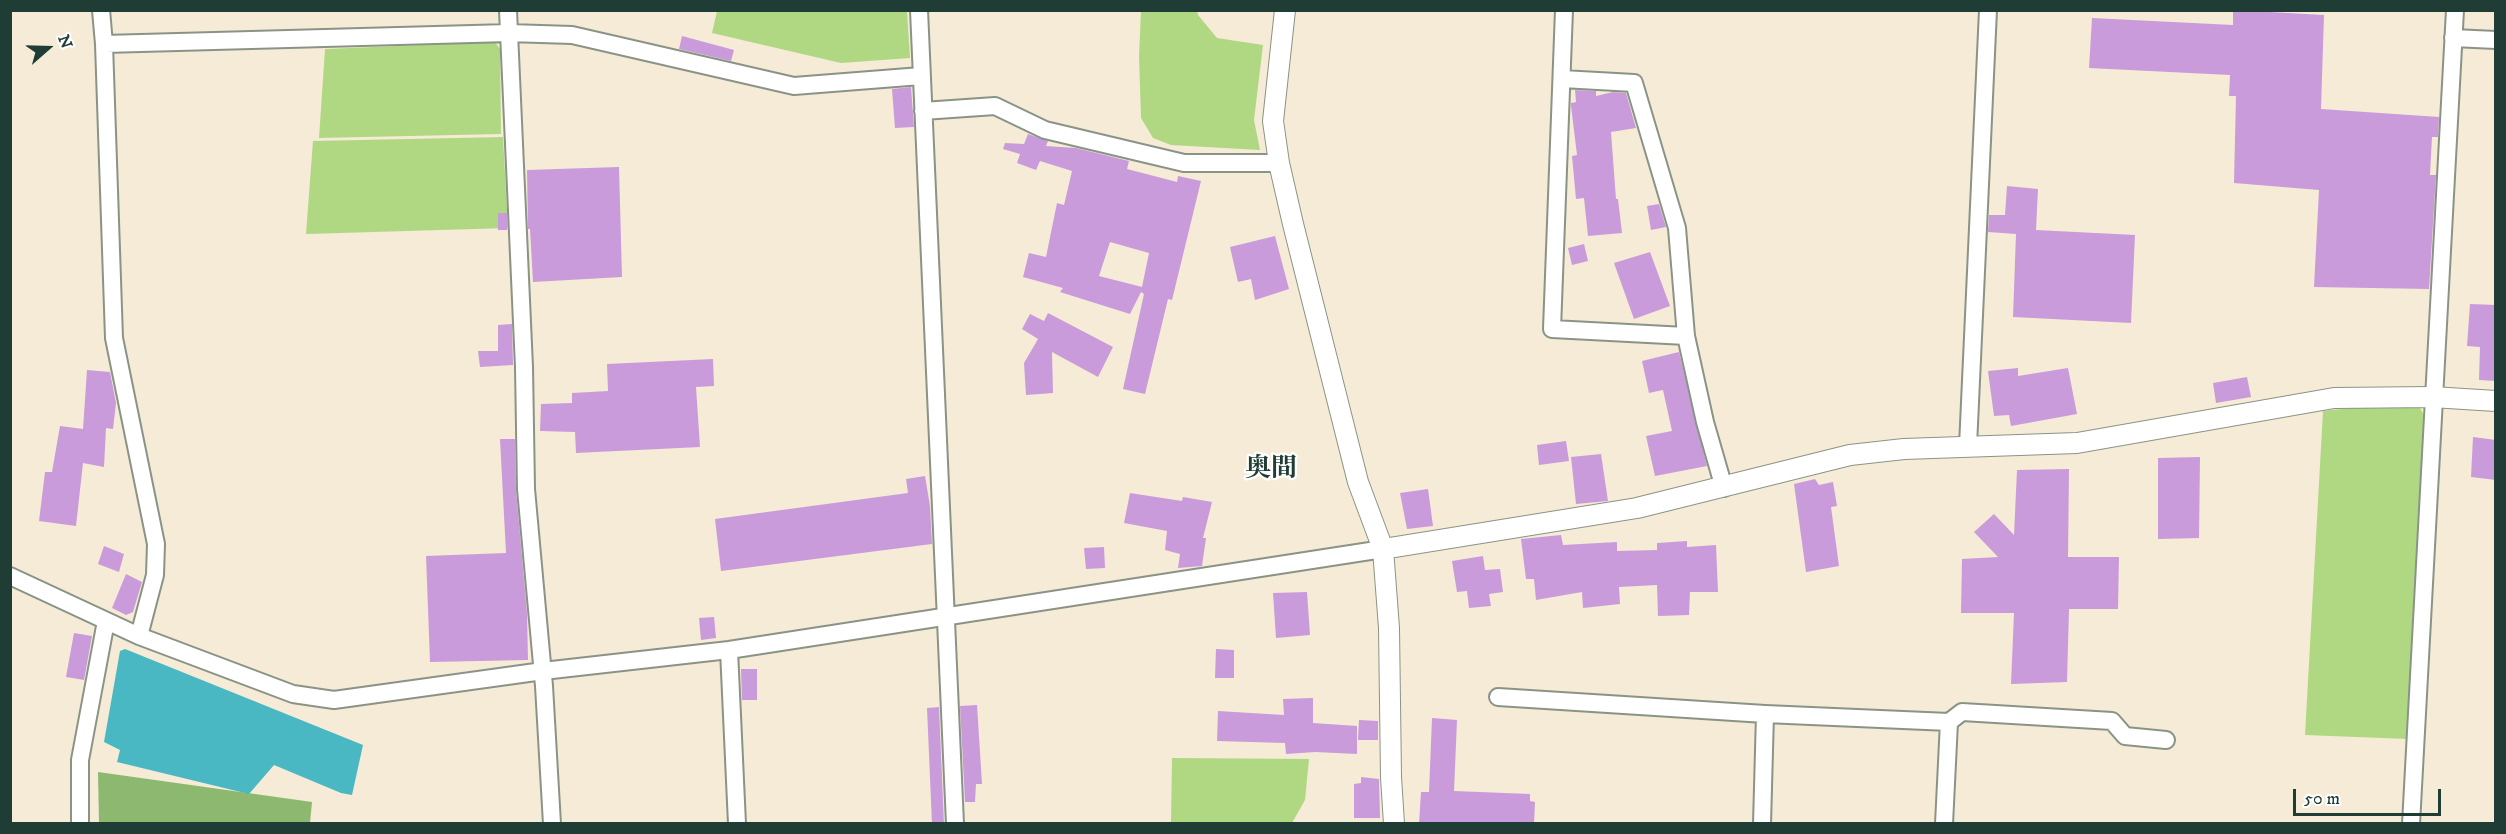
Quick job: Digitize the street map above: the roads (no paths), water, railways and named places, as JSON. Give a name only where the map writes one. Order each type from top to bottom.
[{"type":"street","points":[[101,10],[114,338],[156,544],[155,575],[139,636]]},
{"type":"street","points":[[508,10],[524,367],[526,489],[543,671],[552,824]]},
{"type":"street","points":[[919,10],[955,824]]},
{"type":"street","points":[[1286,10],[1273,122],[1279,163],[1358,482],[1383,549],[1389,628],[1391,777],[1394,824]]},
{"type":"street","points":[[1564,10],[1552,329],[1686,336]]},
{"type":"street","points":[[1968,446],[1988,10]]},
{"type":"street","points":[[2411,824],[2432,397],[2455,10]]},
{"type":"street","points":[[104,44],[509,33],[572,35],[794,86],[921,76]]},
{"type":"street","points":[[2453,38],[2496,40]]},
{"type":"street","points":[[1562,79],[1634,83],[1677,228],[1686,336],[1705,422],[1724,488]]},
{"type":"street","points":[[923,111],[995,106],[1045,130],[1184,163],[1279,163]]},
{"type":"street","points":[[10,576],[139,636],[293,694],[318,699],[349,699],[543,671],[729,650],[1637,508],[1850,455],[1904,448],[2077,443],[2334,398],[2432,397],[2496,400]]},
{"type":"street","points":[[80,824],[80,760],[106,621]]},
{"type":"street","points":[[729,650],[737,824]]},
{"type":"street","points":[[1498,697],[1949,723]]},
{"type":"street","points":[[1944,824],[1949,723],[1962,711],[2112,721],[2125,736],[2166,740]]},
{"type":"street","points":[[1762,824],[1765,714]]},
{"type":"water","points":[[125,649],[363,745],[352,795],[341,793],[274,765],[249,794],[117,762],[120,750],[104,742],[120,651]]},
{"type":"district","name":"奥間","points":[[1271,471]]}]
